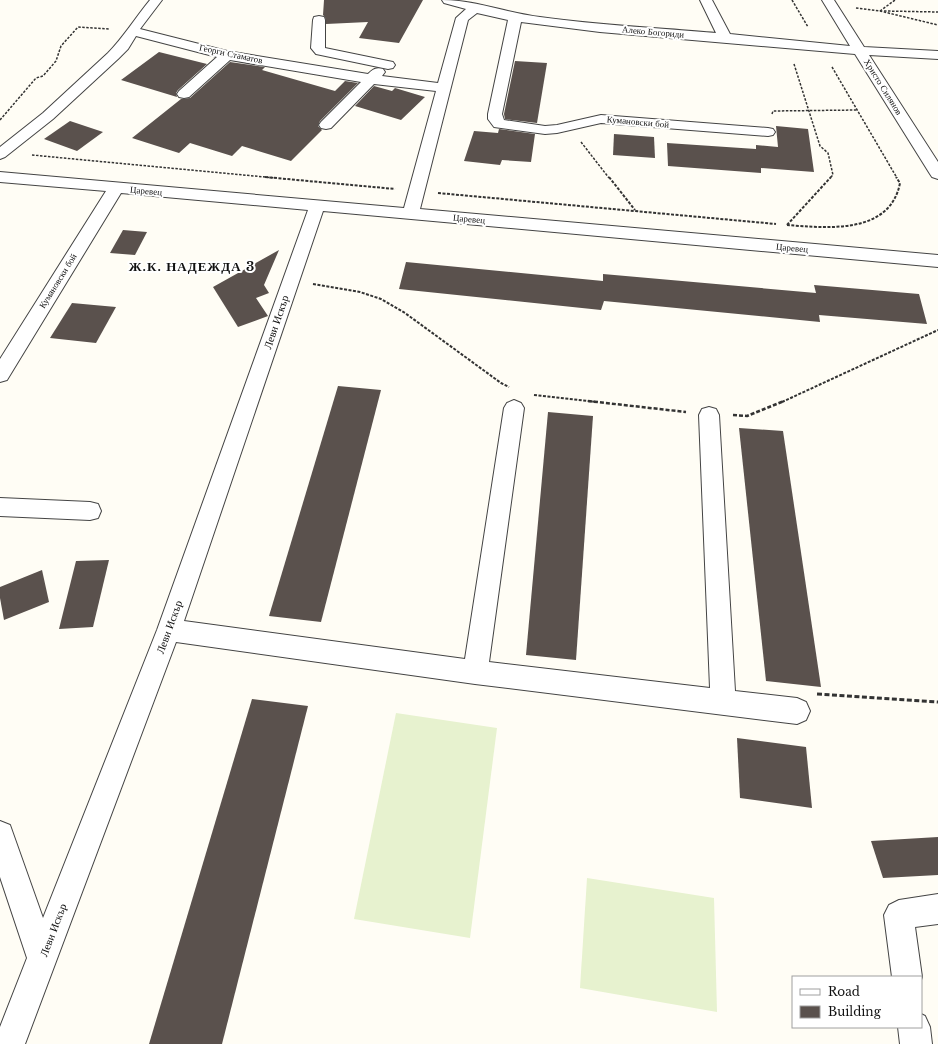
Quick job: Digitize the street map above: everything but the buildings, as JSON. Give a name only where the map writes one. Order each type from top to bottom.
[{"type":"street","points":[[1,153],[48,116],[123,46],[132,30],[156,0]]},
{"type":"street","name":"Алеко Богориди","points":[[448,0],[474,9],[515,18],[576,26],[860,50],[938,55]]},
{"type":"street","points":[[706,0],[725,38]]},
{"type":"street","name":"Христо Силянов","points":[[828,0],[938,174]]},
{"type":"street","points":[[411,214],[462,18],[474,9]]},
{"type":"street","name":"Кумановски бой","points":[[515,18],[495,119],[499,124],[545,130],[569,128],[602,119],[768,132]]},
{"type":"street","points":[[319,20],[318,48],[321,51],[388,65],[370,80],[326,125]]},
{"type":"street","name":"Георги Стаматов","points":[[132,30],[227,55],[370,80],[445,88]]},
{"type":"street","points":[[184,94],[227,55]]},
{"type":"street","name":"Царевец","points":[[0,177],[938,261]]},
{"type":"street","name":"Кумановски бой","points":[[0,375],[116,188]]},
{"type":"street","name":"Леви Искър","points":[[9,1044],[169,630],[317,206]]},
{"type":"street","points":[[475,672],[517,400]]},
{"type":"street","points":[[709,415],[723,701]]},
{"type":"street","points":[[0,507],[90,511]]},
{"type":"street","points":[[169,630],[475,672],[798,710]]},
{"type":"street","points":[[0,835],[42,958]]},
{"type":"street","points":[[907,976],[899,915],[938,909]]},
{"type":"street","points":[[914,1028],[916,1044]]},
{"type":"path","points":[[792,0],[810,31]]},
{"type":"path","points":[[880,11],[895,0]]},
{"type":"path","points":[[850,8],[880,11],[938,12]]},
{"type":"path","points":[[880,11],[938,25]]},
{"type":"path","points":[[0,120],[36,78],[43,76],[56,61],[61,46],[78,27],[132,30]]},
{"type":"path","points":[[787,225],[833,175],[828,153],[820,146],[788,43]]},
{"type":"path","points":[[1,153],[418,189],[787,225],[842,227],[865,223],[880,214],[894,202],[900,183],[831,67]]},
{"type":"path","points":[[768,132],[773,111],[857,110]]},
{"type":"path","points":[[569,128],[635,211]]},
{"type":"path","points":[[787,225],[794,248]]},
{"type":"path","points":[[291,280],[360,292],[381,299],[405,313],[501,383],[517,400],[709,415],[747,416],[782,402],[938,330]]},
{"type":"path","points":[[798,710],[794,692],[938,702]]},
{"type":"green space","points":[[396,713],[497,728],[470,938],[354,919]]},
{"type":"green space","points":[[587,878],[714,898],[717,1012],[580,988]]},
{"type":"district","name":"Ж.К. НАДЕЖДА 3","points":[[192,266]]}]
